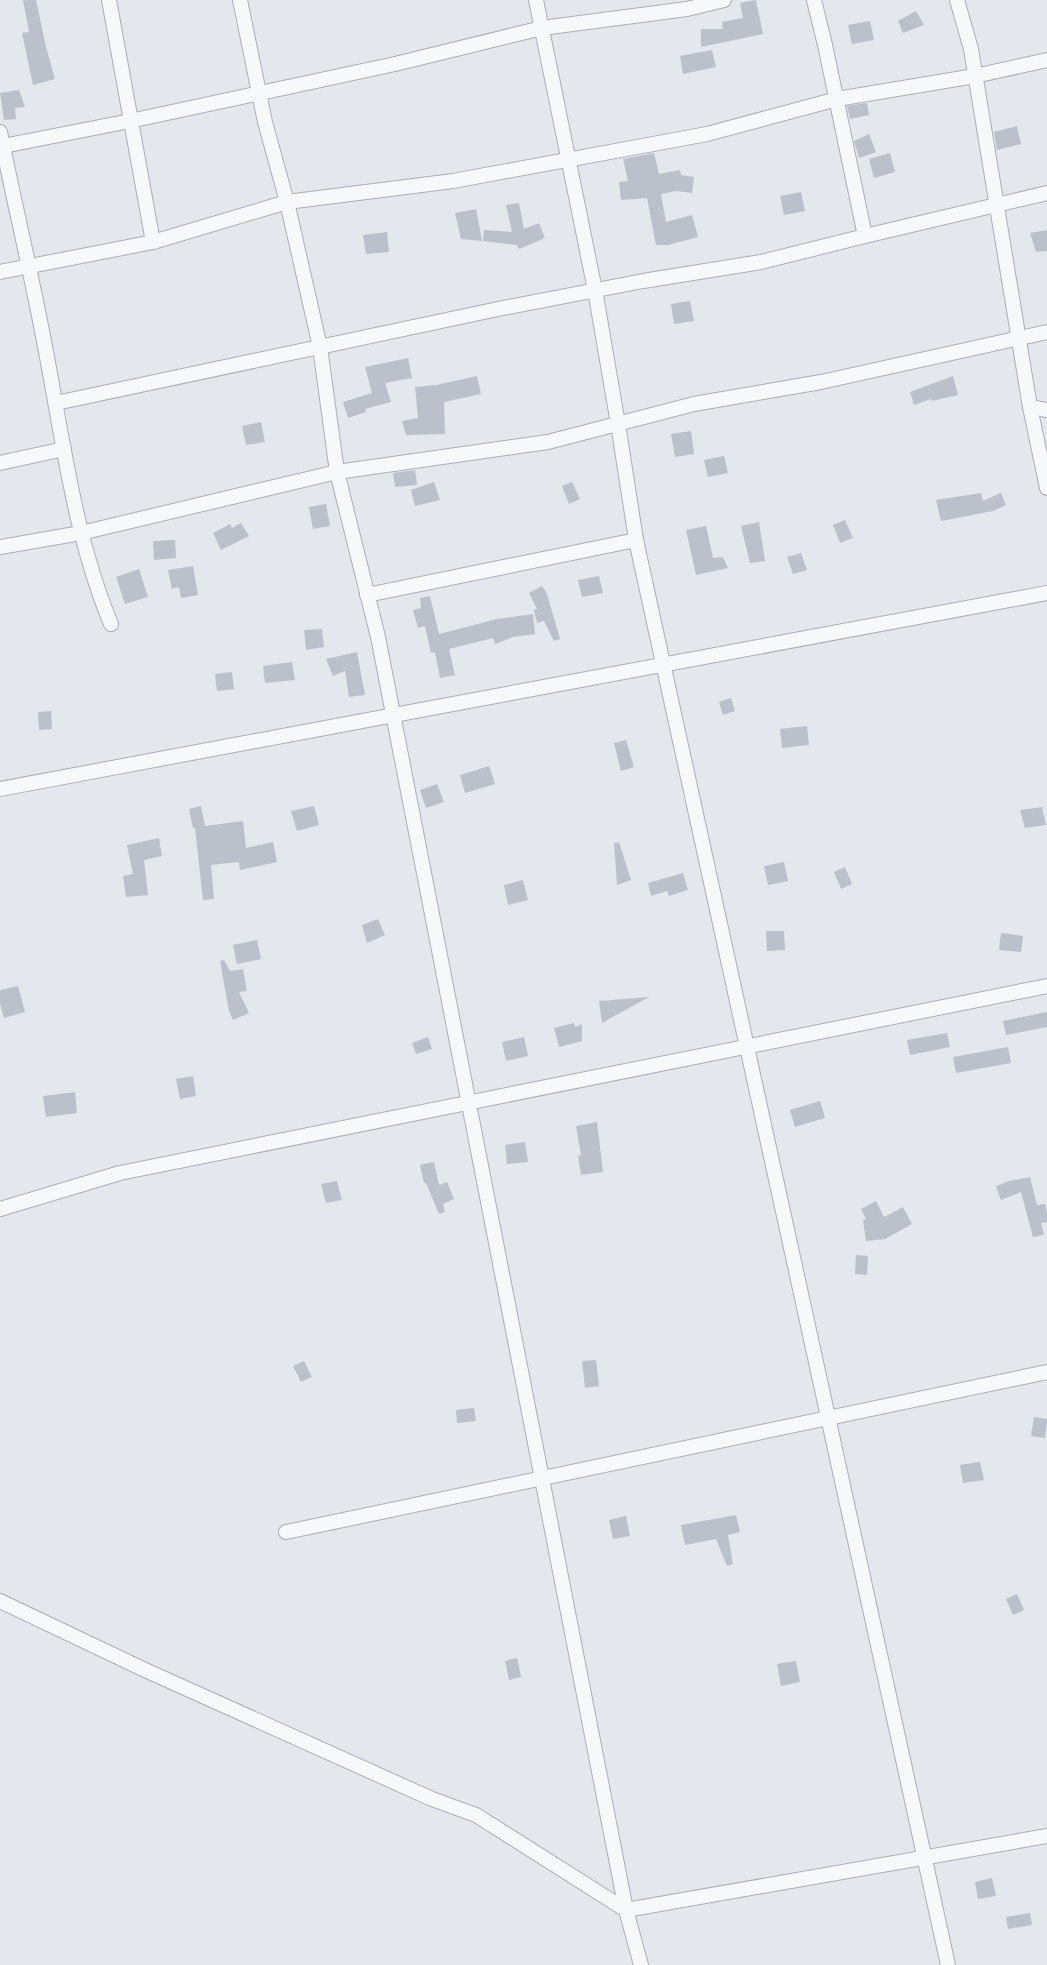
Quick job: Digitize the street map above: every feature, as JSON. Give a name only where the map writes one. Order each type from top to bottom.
[{"type":"street","points":[[109,0],[153,242]]},
{"type":"street","points":[[240,0],[259,93],[320,346],[337,472],[378,637],[626,1910],[641,1965]]},
{"type":"street","points":[[536,0],[595,290],[636,540],[948,1965]]},
{"type":"street","points":[[3,146],[395,64],[542,28],[687,9],[724,0]]},
{"type":"street","points":[[814,0],[865,236]]},
{"type":"street","points":[[957,0],[971,49],[1030,407],[1047,488]]},
{"type":"street","points":[[0,272],[153,242],[287,202],[453,181],[707,134],[837,99],[975,76],[1047,60]]},
{"type":"street","points":[[0,132],[81,533],[100,599],[111,624]]},
{"type":"street","points":[[56,403],[595,290],[761,262],[1047,194]]},
{"type":"street","points":[[0,547],[81,533],[337,472],[548,442],[694,405],[821,382],[1047,332]]},
{"type":"street","points":[[1030,407],[1047,410]]},
{"type":"street","points":[[0,463],[64,449]]},
{"type":"street","points":[[367,595],[636,540]]},
{"type":"street","points":[[0,789],[1047,593]]},
{"type":"street","points":[[0,1209],[120,1173],[1047,986]]},
{"type":"street","points":[[286,1532],[1047,1372]]},
{"type":"street","points":[[0,1601],[145,1670],[432,1799],[476,1815],[626,1910],[1047,1836]]},
{"type":"building","points":[[23,0],[36,0],[55,79],[33,85],[22,33],[29,32]]},
{"type":"building","points":[[756,0],[763,34],[701,47],[701,29],[723,29],[722,22],[743,18],[740,3]]},
{"type":"building","points":[[916,11],[924,25],[903,33],[898,21]]},
{"type":"building","points":[[870,21],[874,40],[852,44],[848,25]]},
{"type":"building","points":[[712,50],[716,67],[683,74],[680,56]]},
{"type":"building","points":[[19,90],[25,107],[15,108],[16,119],[4,120],[0,93]]},
{"type":"building","points":[[867,103],[869,115],[850,119],[847,106]]},
{"type":"building","points":[[1017,126],[1021,144],[997,150],[994,132]]},
{"type":"building","points":[[869,134],[876,152],[859,158],[854,141]]},
{"type":"building","points":[[654,153],[659,174],[680,170],[681,175],[694,177],[692,193],[676,191],[661,194],[666,222],[692,215],[698,237],[668,245],[656,245],[647,198],[621,200],[619,182],[628,181],[623,159]]},
{"type":"building","points":[[890,153],[895,172],[874,178],[869,159]]},
{"type":"building","points":[[801,192],[805,211],[784,215],[780,196]]},
{"type":"building","points":[[519,203],[524,229],[539,223],[545,238],[519,249],[517,245],[483,241],[484,230],[512,232],[506,205]]},
{"type":"building","points":[[476,209],[482,241],[461,239],[455,213]]},
{"type":"building","points":[[1047,230],[1047,251],[1036,252],[1030,233]]},
{"type":"building","points":[[387,232],[389,252],[366,254],[363,235]]},
{"type":"building","points":[[690,301],[694,321],[674,324],[671,304]]},
{"type":"building","points":[[408,358],[412,378],[385,383],[391,402],[365,409],[366,412],[348,418],[343,402],[372,393],[365,367]]},
{"type":"building","points":[[477,376],[481,394],[444,402],[445,434],[406,435],[402,421],[418,418],[415,387]]},
{"type":"building","points":[[953,376],[958,395],[932,401],[931,399],[914,405],[910,392]]},
{"type":"building","points":[[261,422],[265,442],[246,445],[242,426]]},
{"type":"building","points":[[691,431],[694,454],[675,457],[671,434]]},
{"type":"building","points":[[724,456],[728,473],[708,477],[704,460]]},
{"type":"building","points":[[415,470],[417,485],[395,487],[393,473]]},
{"type":"building","points":[[434,482],[440,500],[415,506],[411,490]]},
{"type":"building","points":[[572,482],[580,499],[569,504],[562,486]]},
{"type":"building","points":[[981,493],[983,501],[1001,493],[1006,505],[993,511],[941,521],[936,500]]},
{"type":"building","points":[[326,504],[330,526],[313,529],[309,507]]},
{"type":"building","points":[[845,520],[853,538],[840,543],[833,525]]},
{"type":"building","points":[[759,522],[765,561],[750,563],[741,526]]},
{"type":"building","points":[[241,523],[249,536],[221,550],[213,533],[230,524],[232,528]]},
{"type":"building","points":[[706,526],[713,558],[723,557],[728,568],[696,575],[686,530]]},
{"type":"building","points":[[175,540],[176,558],[154,560],[153,541]]},
{"type":"building","points":[[801,553],[807,570],[793,574],[787,557]]},
{"type":"building","points":[[193,566],[198,595],[181,598],[179,587],[172,589],[168,570]]},
{"type":"building","points":[[139,569],[148,597],[125,604],[116,577]]},
{"type":"building","points":[[599,576],[603,593],[582,597],[578,580]]},
{"type":"building","points":[[542,586],[547,594],[560,639],[554,641],[544,621],[537,623],[534,610],[537,609],[529,593]]},
{"type":"building","points":[[430,596],[439,634],[497,619],[533,614],[535,634],[513,637],[495,644],[493,638],[449,649],[455,675],[440,678],[435,652],[431,653],[425,626],[418,628],[413,610],[421,608],[420,598]]},
{"type":"building","points":[[322,629],[324,647],[306,650],[304,630]]},
{"type":"building","points":[[357,652],[365,695],[349,697],[345,671],[333,676],[326,659]]},
{"type":"building","points":[[292,662],[295,680],[265,683],[263,666]]},
{"type":"building","points":[[232,672],[234,689],[217,691],[215,674]]},
{"type":"building","points":[[731,698],[735,711],[723,715],[719,702]]},
{"type":"building","points":[[51,711],[52,729],[39,730],[38,712]]},
{"type":"building","points":[[807,726],[809,745],[782,748],[780,729]]},
{"type":"building","points":[[626,740],[634,767],[621,771],[614,743]]},
{"type":"building","points":[[489,766],[495,784],[465,793],[460,775]]},
{"type":"building","points":[[437,784],[444,802],[426,808],[420,790]]},
{"type":"building","points":[[201,806],[205,826],[243,821],[246,848],[273,842],[277,862],[240,870],[239,862],[211,865],[214,899],[203,900],[195,828],[193,828],[189,809]]},
{"type":"building","points":[[314,806],[319,825],[297,831],[291,811]]},
{"type":"building","points":[[1042,807],[1046,825],[1025,828],[1020,810]]},
{"type":"building","points":[[159,838],[162,856],[144,860],[148,895],[126,897],[123,876],[133,874],[127,845]]},
{"type":"building","points":[[619,842],[631,880],[617,885],[614,843]]},
{"type":"building","points":[[784,862],[788,881],[768,885],[764,866]]},
{"type":"building","points":[[845,867],[852,884],[841,889],[834,872]]},
{"type":"building","points":[[683,873],[688,890],[669,896],[667,891],[651,896],[648,883]]},
{"type":"building","points":[[523,880],[528,900],[508,905],[504,885]]},
{"type":"building","points":[[378,919],[385,935],[367,943],[362,925]]},
{"type":"building","points":[[766,931],[784,931],[785,950],[767,951]]},
{"type":"building","points":[[1001,933],[1023,936],[1021,952],[999,950]]},
{"type":"building","points":[[257,940],[261,959],[237,964],[233,945]]},
{"type":"building","points":[[224,960],[230,971],[243,969],[247,991],[239,992],[249,1013],[233,1020],[229,1011],[220,961]]},
{"type":"building","points":[[18,986],[25,1012],[4,1018],[0,1003],[0,990]]},
{"type":"building","points":[[649,997],[602,1023],[599,1001]]},
{"type":"building","points":[[1047,1012],[1047,1027],[1006,1035],[1003,1021]]},
{"type":"building","points":[[574,1023],[575,1027],[582,1024],[582,1041],[559,1047],[554,1028]]},
{"type":"building","points":[[947,1033],[950,1047],[910,1055],[907,1040]]},
{"type":"building","points":[[428,1037],[432,1049],[416,1054],[412,1043]]},
{"type":"building","points":[[524,1037],[528,1056],[506,1061],[502,1042]]},
{"type":"building","points":[[1008,1047],[1011,1063],[956,1073],[953,1057]]},
{"type":"building","points":[[193,1076],[196,1096],[180,1099],[176,1079]]},
{"type":"building","points":[[75,1092],[77,1113],[46,1117],[43,1096]]},
{"type":"building","points":[[820,1101],[825,1118],[795,1127],[790,1110]]},
{"type":"building","points":[[597,1122],[603,1172],[581,1175],[578,1156],[581,1155],[576,1126]]},
{"type":"building","points":[[525,1142],[528,1162],[507,1164],[505,1145]]},
{"type":"building","points":[[434,1162],[439,1185],[447,1182],[454,1199],[443,1204],[445,1212],[439,1214],[426,1183],[424,1183],[420,1165]]},
{"type":"building","points":[[1030,1177],[1037,1205],[1045,1204],[1047,1213],[1047,1222],[1041,1223],[1044,1235],[1033,1237],[1021,1192],[1001,1200],[996,1186]]},
{"type":"building","points":[[337,1181],[342,1200],[326,1203],[321,1184]]},
{"type":"building","points":[[876,1201],[884,1217],[903,1207],[912,1224],[885,1239],[866,1241],[863,1220],[866,1219],[861,1209]]},
{"type":"building","points":[[856,1255],[868,1256],[867,1275],[855,1274]]},
{"type":"building","points":[[596,1360],[599,1386],[585,1388],[582,1361]]},
{"type":"building","points":[[304,1361],[312,1377],[301,1382],[293,1366]]},
{"type":"building","points":[[474,1408],[476,1421],[457,1423],[456,1410]]},
{"type":"building","points":[[1034,1417],[1047,1419],[1045,1438],[1031,1436]]},
{"type":"building","points":[[980,1462],[984,1480],[963,1483],[960,1465]]},
{"type":"building","points":[[736,1515],[740,1532],[728,1535],[733,1564],[727,1566],[716,1539],[685,1545],[681,1525]]},
{"type":"building","points":[[626,1516],[630,1536],[613,1539],[609,1520]]},
{"type":"building","points":[[1017,1594],[1024,1610],[1013,1615],[1006,1599]]},
{"type":"building","points":[[517,1658],[521,1677],[509,1680],[505,1661]]},
{"type":"building","points":[[796,1661],[800,1682],[781,1686],[777,1664]]},
{"type":"building","points":[[992,1878],[996,1896],[978,1899],[975,1882]]},
{"type":"building","points":[[1030,1913],[1032,1925],[1008,1929],[1006,1917]]}]
